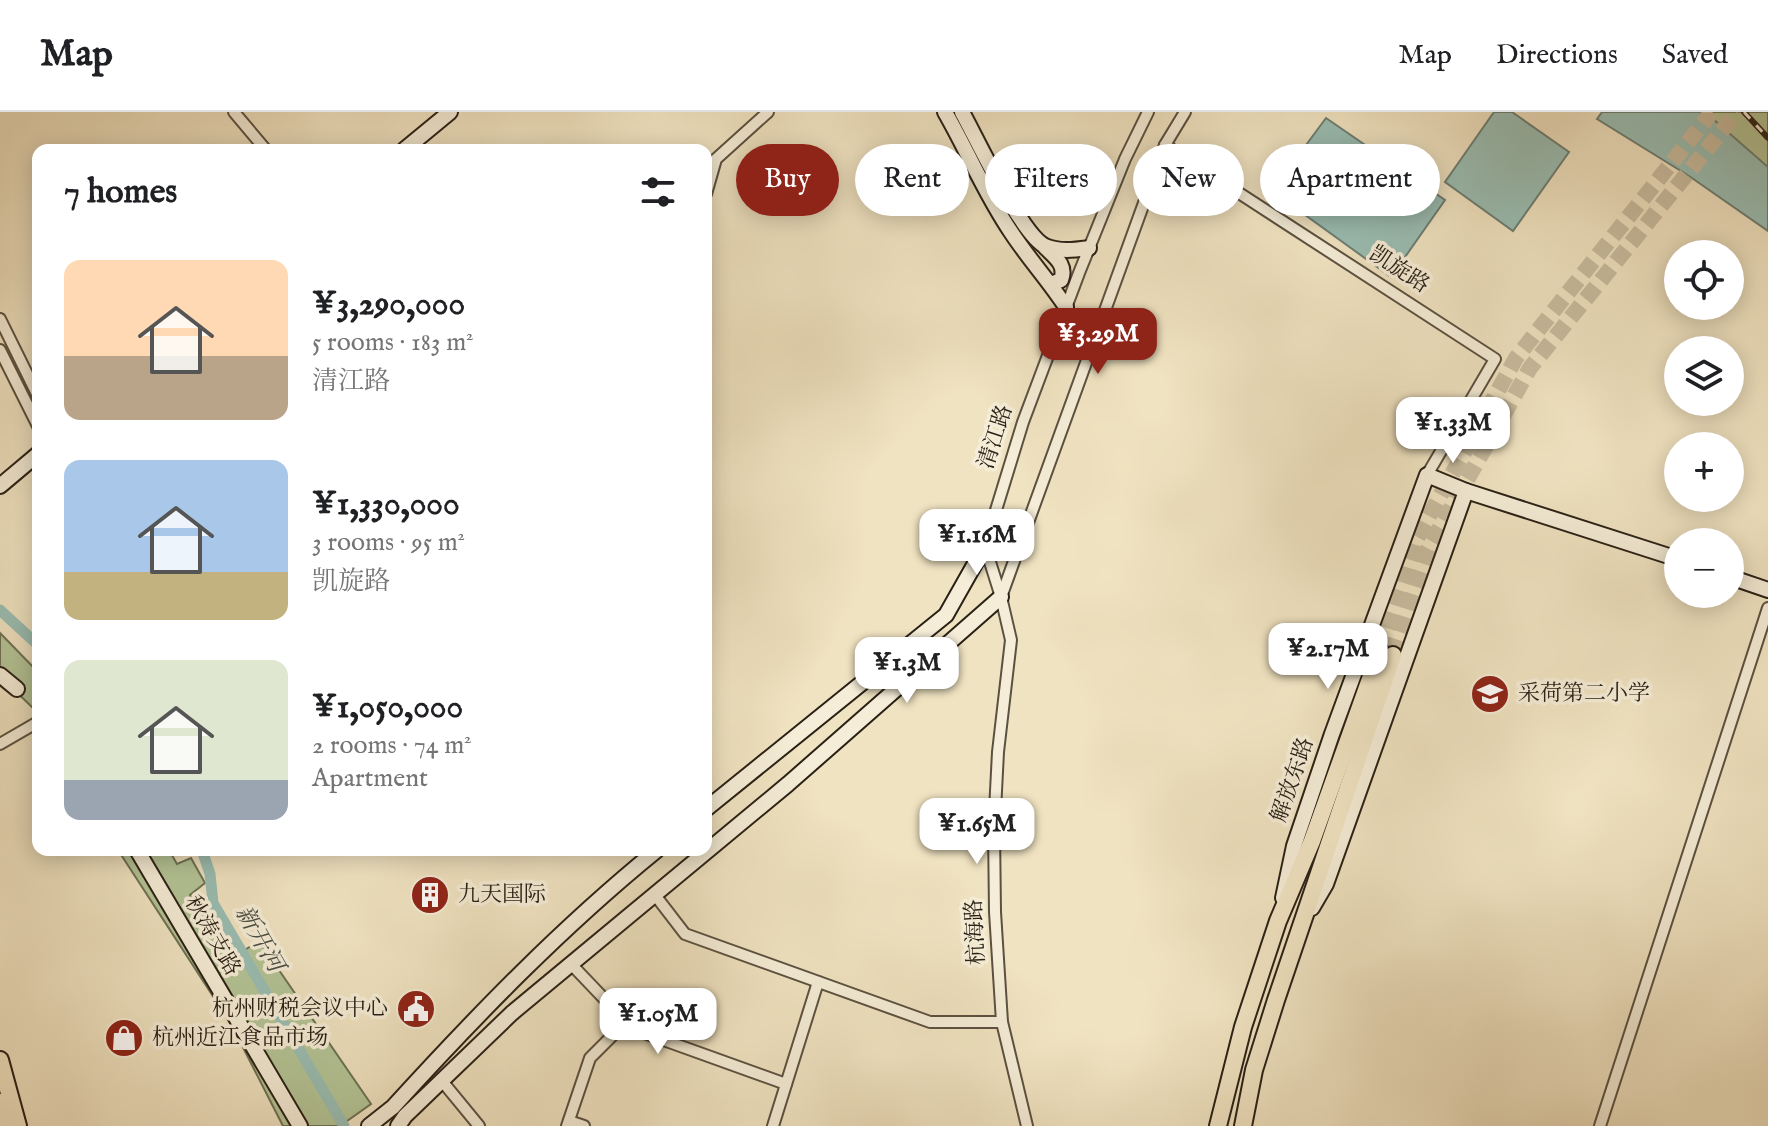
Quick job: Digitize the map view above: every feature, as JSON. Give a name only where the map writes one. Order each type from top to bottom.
[{"type":"highway","points":[[0,1104],[6,1126]]},
{"type":"main road","points":[[411,144],[450,112]]},
{"type":"main road","points":[[945,112],[978,179],[1012,235],[1066,307]]},
{"type":"main road","points":[[962,112],[1019,216],[1060,262],[1063,270],[1061,280],[1051,284]]},
{"type":"main road","points":[[1042,245],[1060,250],[1089,248]]},
{"type":"main road","points":[[0,486],[32,459]]},
{"type":"main road","points":[[1427,475],[1466,491],[1664,555]]},
{"type":"main road","name":"解放东路","points":[[1278,921],[1294,846],[1427,475]]},
{"type":"main road","name":"解放东路","points":[[1299,929],[1326,884],[1466,491]]},
{"type":"main road","name":"清江路","points":[[712,804],[946,615],[985,546]]},
{"type":"main road","points":[[1744,582],[1768,590]]},
{"type":"main road","points":[[712,847],[1001,597]]},
{"type":"main road","name":"解放东路","points":[[1218,1126],[1243,1027],[1278,921],[1386,653],[1254,1070],[1243,1126]]},
{"type":"main road","points":[[0,675],[17,689]]},
{"type":"main road","name":"秋涛支路","points":[[141,856],[300,1126]]},
{"type":"main road","points":[[399,1116],[520,971],[649,856]]},
{"type":"main road","points":[[369,1126],[399,1116],[442,1081],[512,1013],[702,856]]},
{"type":"main road","points":[[0,1060],[18,1126]]},
{"type":"street","points":[[234,112],[261,144]]},
{"type":"street","points":[[712,173],[716,159],[768,112]]},
{"type":"street","name":"清江路","points":[[985,546],[1023,422],[1066,307],[1125,159],[1148,112]]},
{"type":"street","points":[[1166,144],[1185,112]]},
{"type":"street","name":"凯旋路","points":[[1244,196],[1495,359],[1427,475]]},
{"type":"street","points":[[1001,597],[1139,216]]},
{"type":"street","points":[[0,319],[32,384]]},
{"type":"street","points":[[0,350],[32,414]]},
{"type":"street","name":"杭海路","points":[[985,546],[1011,640],[998,752],[994,830],[995,912],[1002,1022],[1027,1126]]},
{"type":"street","points":[[1600,1126],[1768,608]]},
{"type":"street","points":[[0,744],[32,725]]},
{"type":"street","points":[[655,895],[685,934],[930,1022],[1002,1022]]},
{"type":"street","points":[[571,964],[633,1029],[786,1084]]},
{"type":"street","points":[[773,1126],[818,982]]},
{"type":"street","points":[[584,1126],[568,1123],[590,1058],[626,1022]]},
{"type":"street","points":[[442,1081],[479,1126]]},
{"type":"green space","points":[[1706,112],[1768,112],[1768,174]]},
{"type":"green space","points":[[0,633],[32,666],[32,707],[0,676]]},
{"type":"green space","points":[[122,856],[172,856],[177,864],[191,858],[205,883],[190,895],[232,958],[259,941],[371,1104],[340,1126],[283,1126],[231,1024]]},
{"type":"water","points":[[1494,112],[1512,112],[1569,152],[1513,231],[1445,182]]},
{"type":"water","points":[[1602,112],[1705,112],[1768,167],[1768,231],[1689,176],[1597,119]]},
{"type":"water","points":[[1326,118],[1364,144],[1307,144]]},
{"type":"water","points":[[1307,216],[1434,216],[1391,277]]},
{"type":"waterway","name":"新开河","points":[[0,610],[32,639]]},
{"type":"waterway","name":"新开河","points":[[204,856],[210,874],[213,903],[344,1126]]},
{"type":"tunnel","points":[[1380,651],[1417,538],[1516,358],[1712,112]]},
{"type":"tunnel","points":[[1393,655],[1428,549],[1530,368],[1737,112]]},
{"type":"railway","points":[[1744,112],[1768,138]]},
{"type":"place","name":"采荷第二小学","points":[[1490,694]]},
{"type":"place","name":"九天国际","points":[[430,895]]},
{"type":"place","name":"杭州财税会议中心","points":[[416,1009]]},
{"type":"place","name":"杭州近江食品市场","points":[[124,1038]]}]
